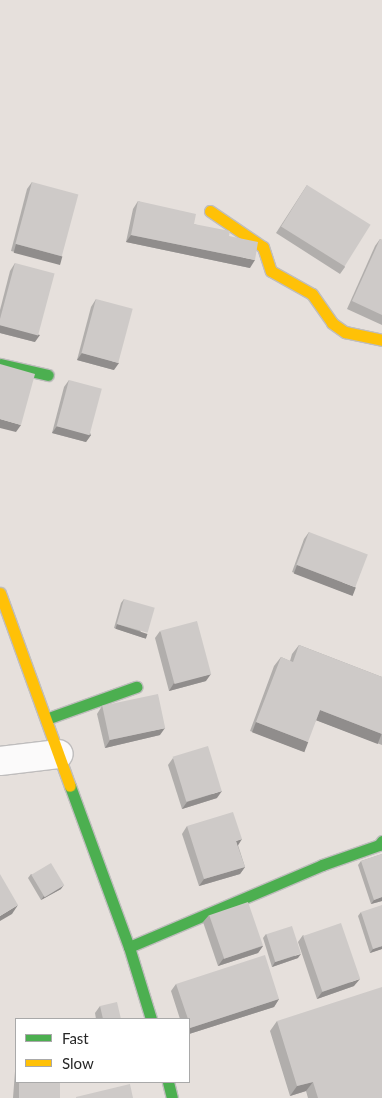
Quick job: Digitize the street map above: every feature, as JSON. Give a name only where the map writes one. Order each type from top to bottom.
[{"type":"street","points":[[210,211],[262,247],[271,271],[278,278],[312,294],[332,323],[345,332],[382,340]]},
{"type":"street","points":[[0,364],[48,375]]},
{"type":"street","points":[[0,593],[129,947],[150,1018]]},
{"type":"street","points":[[46,719],[136,687]]},
{"type":"street","points":[[0,761],[59,754]]},
{"type":"street","points":[[129,947],[322,865],[379,845],[382,841]]},
{"type":"street","points":[[168,1083],[172,1098]]},
{"type":"building","points":[[32,182],[78,194],[62,256],[15,244]]},
{"type":"building","points":[[307,185],[371,225],[345,266],[281,227]]},
{"type":"building","points":[[138,201],[196,214],[194,224],[230,231],[229,236],[258,242],[255,260],[131,235]]},
{"type":"building","points":[[380,239],[382,240],[382,315],[352,301]]},
{"type":"building","points":[[15,263],[55,274],[38,335],[0,325]]},
{"type":"building","points":[[96,299],[133,309],[118,363],[82,353]]},
{"type":"building","points":[[0,364],[35,374],[21,425],[0,419]]},
{"type":"building","points":[[69,380],[102,389],[89,435],[57,426]]},
{"type":"building","points":[[309,532],[368,555],[355,587],[296,565]]},
{"type":"building","points":[[124,599],[155,608],[148,633],[117,624]]},
{"type":"building","points":[[197,621],[211,674],[175,684],[160,631]]},
{"type":"building","points":[[299,645],[382,677],[382,734],[320,710],[308,742],[256,722],[281,657],[293,662]]},
{"type":"building","points":[[158,694],[165,728],[110,740],[102,706]]},
{"type":"building","points":[[208,746],[222,791],[186,802],[173,757]]},
{"type":"building","points":[[233,812],[242,839],[236,841],[245,867],[204,879],[187,826]]},
{"type":"building","points":[[382,854],[382,897],[374,900],[361,861]]},
{"type":"building","points":[[51,863],[64,885],[45,897],[31,875]]},
{"type":"building","points":[[0,874],[18,905],[0,916]]},
{"type":"building","points":[[248,902],[263,945],[224,959],[209,915]]},
{"type":"building","points":[[382,905],[382,946],[373,949],[361,912]]},
{"type":"building","points":[[341,923],[360,979],[322,992],[303,936]]},
{"type":"building","points":[[292,926],[301,954],[275,962],[266,934]]},
{"type":"building","points":[[265,955],[279,999],[190,1028],[190,1018],[188,1018],[176,984]]},
{"type":"building","points":[[382,987],[382,1098],[318,1098],[313,1082],[297,1086],[277,1021]]},
{"type":"building","points":[[117,1002],[121,1018],[103,1018],[100,1006]]},
{"type":"building","points":[[19,1083],[60,1083],[60,1098],[19,1098]]},
{"type":"building","points":[[130,1084],[133,1098],[76,1098],[76,1097]]},
{"type":"traffic: fast","points":[[0,364],[48,375]]},
{"type":"traffic: fast","points":[[46,719],[136,687]]},
{"type":"traffic: fast","points":[[70,786],[129,947],[151,1018]]},
{"type":"traffic: fast","points":[[129,947],[322,865],[379,845],[382,841]]},
{"type":"traffic: fast","points":[[168,1083],[172,1098]]},
{"type":"traffic: slow","points":[[210,211],[263,247],[271,271],[312,294],[332,323],[345,332],[382,340]]},
{"type":"traffic: slow","points":[[0,593],[70,786]]}]
